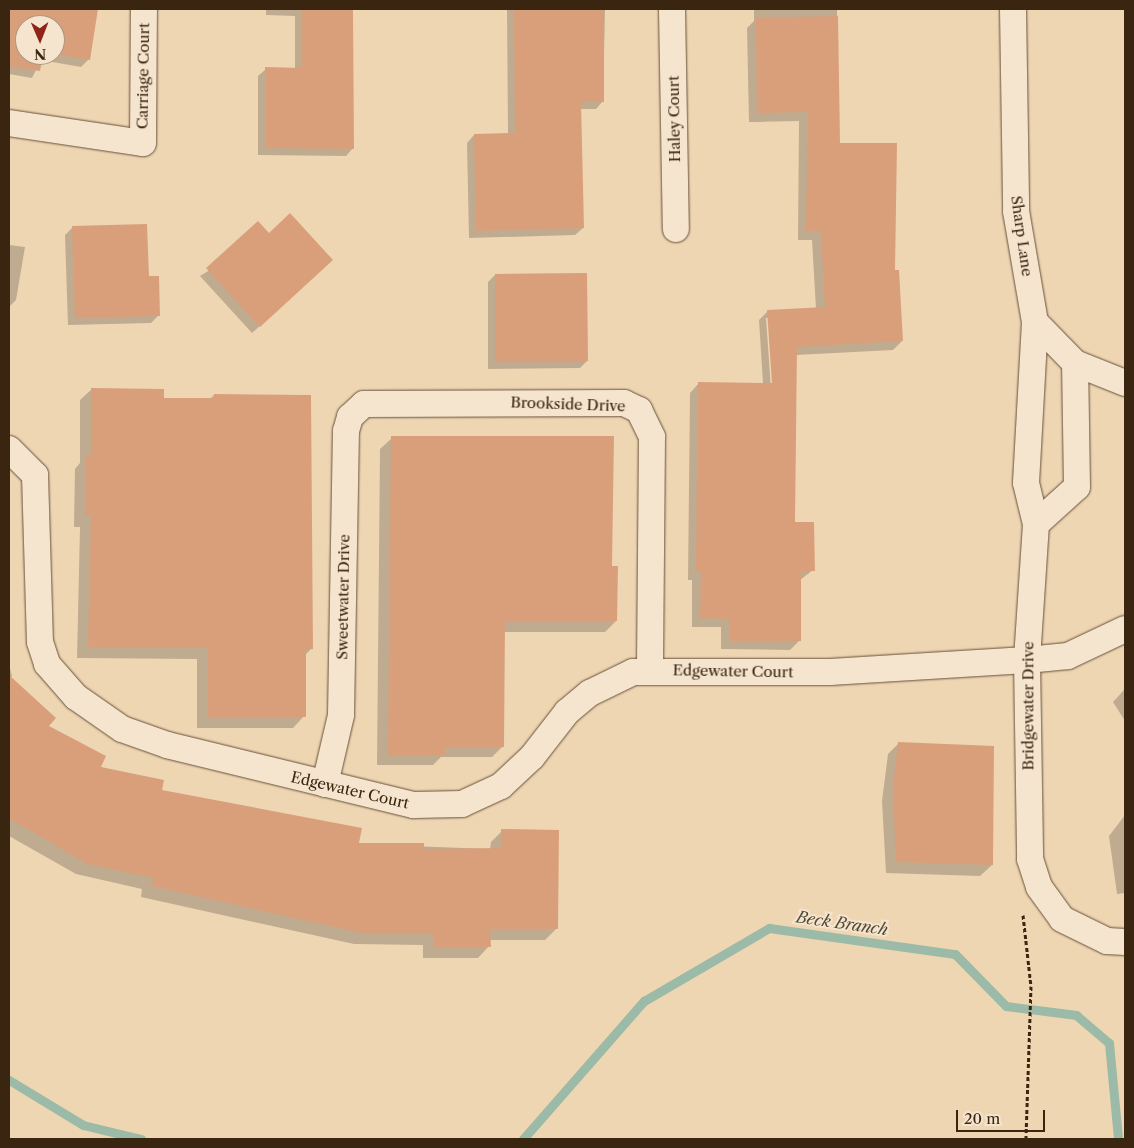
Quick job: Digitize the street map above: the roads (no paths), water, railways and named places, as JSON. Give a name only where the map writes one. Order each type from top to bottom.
[{"type":"street","name":"Carriage Court","points":[[9,124],[143,143],[144,9]]},
{"type":"street","name":"Haley Court","points":[[672,9],[676,229]]},
{"type":"street","name":"Sharp Lane","points":[[1013,9],[1016,211],[1035,322]]},
{"type":"street","points":[[1035,322],[1075,363],[1125,383]]},
{"type":"street","name":"Bridgewater Drive","points":[[1035,322],[1026,483],[1036,524],[1026,660],[1030,859],[1039,887],[1062,919],[1107,941],[1125,942]]},
{"type":"street","points":[[1036,524],[1077,487],[1075,363]]},
{"type":"street","name":"Brookside Drive","points":[[355,411],[378,400],[624,403],[639,410],[652,437],[650,670]]},
{"type":"street","name":"Sweetwater Drive","points":[[324,784],[341,715],[346,431],[355,411]]},
{"type":"street","name":"Edgewater Court","points":[[9,449],[35,475],[40,642],[47,664],[76,697],[122,729],[324,784],[414,806],[462,804],[516,774],[566,712],[590,693],[633,672],[650,670],[830,672],[1026,660],[1068,656],[1125,629]]},
{"type":"waterway","name":"Beck Branch","points":[[523,1139],[644,1001],[769,928],[955,954],[1006,1006],[1076,1015],[1109,1043],[1118,1139]]},
{"type":"waterway","name":"Beck Branch","points":[[9,1080],[83,1125],[141,1139]]}]
